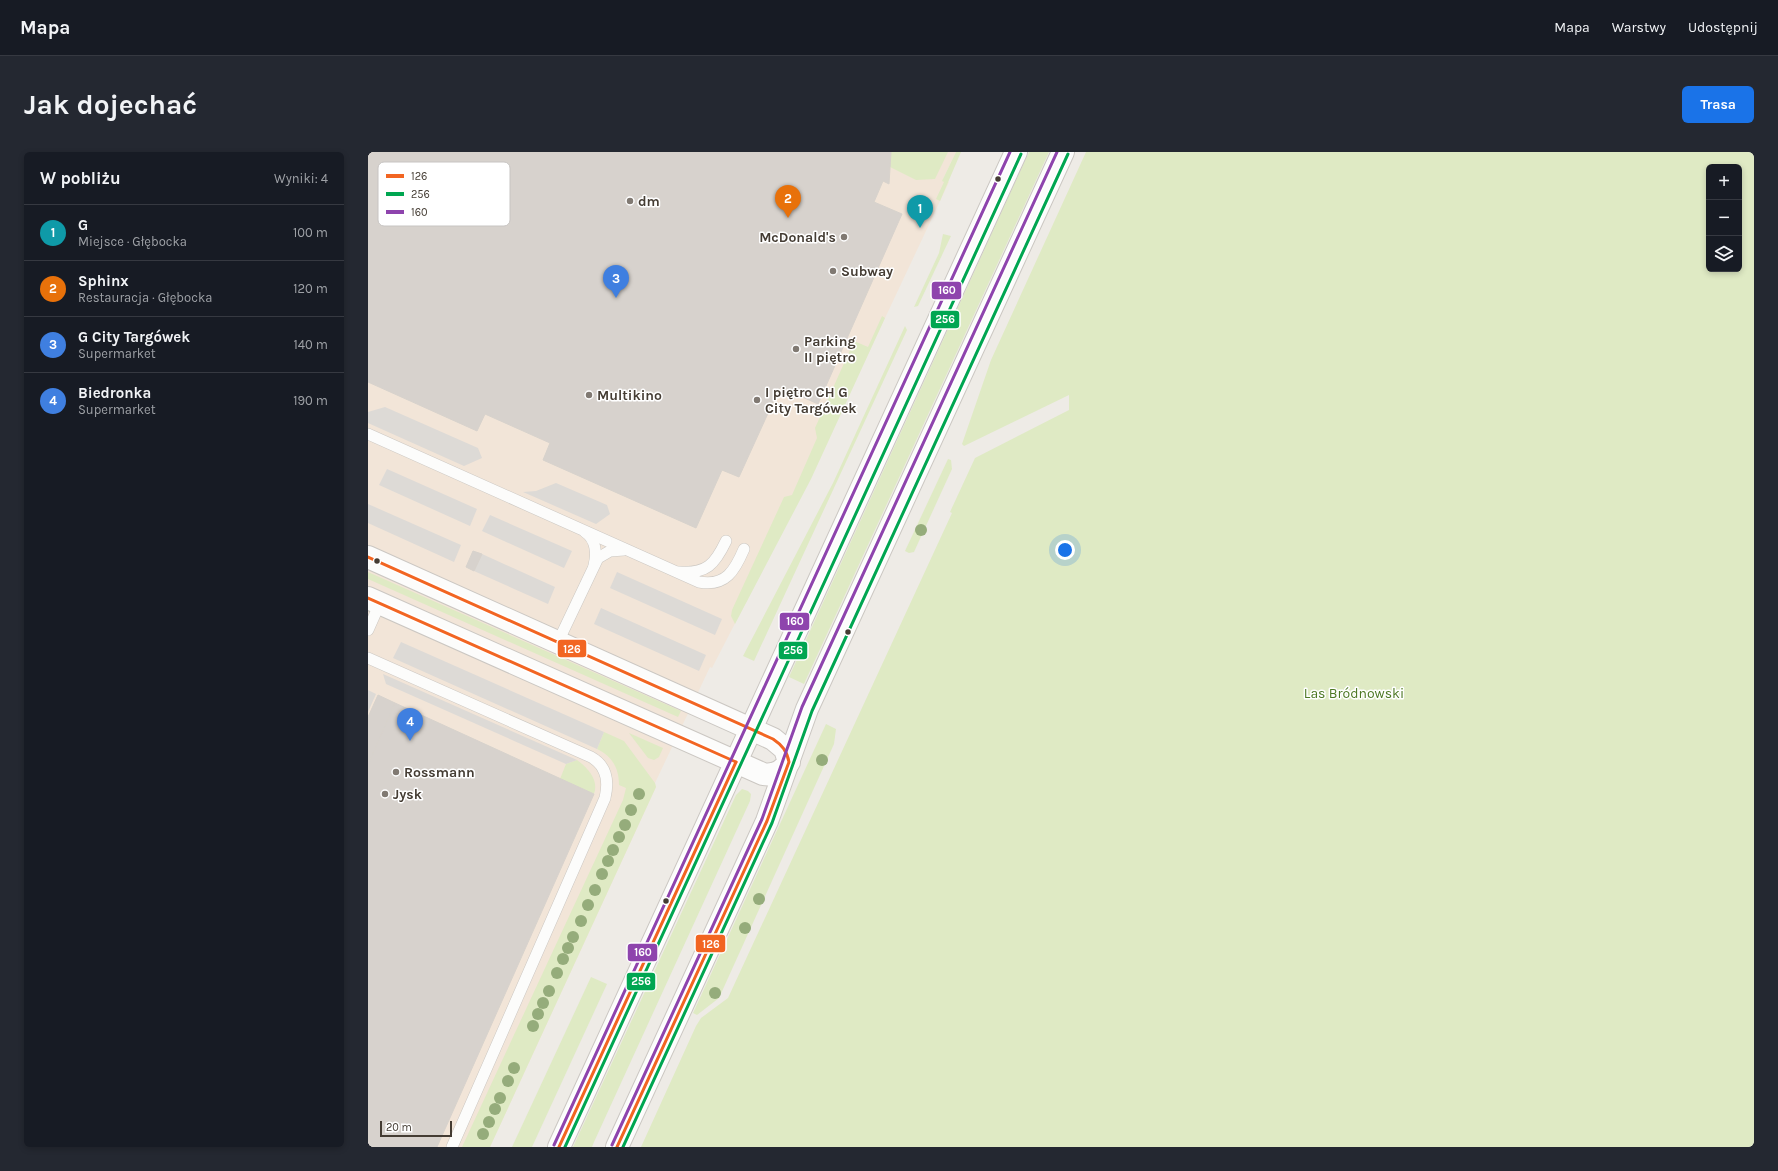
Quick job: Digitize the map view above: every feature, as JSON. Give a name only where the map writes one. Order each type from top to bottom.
[{"type":"street","points":[[559,1147],[1016,152]]},
{"type":"street","points":[[617,1147],[767,821],[807,709],[1063,152]]},
{"type":"street","points":[[368,557],[773,739],[782,746],[787,753],[789,762]]},
{"type":"street","points":[[374,601],[763,774],[771,775],[782,770],[789,762]]},
{"type":"lane","points":[[368,434],[699,582],[709,583],[718,581],[733,571],[744,549]]},
{"type":"lane","points":[[582,530],[589,535],[594,546],[595,558],[593,566]]},
{"type":"lane","points":[[675,571],[682,573],[693,572],[712,565],[726,541]]},
{"type":"lane","points":[[558,642],[598,558],[606,552],[619,550],[630,551]]},
{"type":"lane","points":[[368,630],[374,601]]},
{"type":"lane","points":[[368,658],[595,760],[602,766],[606,774],[607,789],[605,798],[452,1147]]},
{"type":"shaded area","points":[[368,152],[956,152],[943,179],[949,182],[807,484],[712,668],[710,667],[655,783],[656,787],[490,1147],[368,1147]]},
{"type":"shaded area","points":[[385,407],[478,448],[482,458],[464,466],[368,423],[368,412]]},
{"type":"shaded area","points":[[387,469],[477,509],[470,526],[379,485]]},
{"type":"shaded area","points":[[556,483],[607,505],[610,514],[596,524],[523,492],[536,491]]},
{"type":"shaded area","points":[[368,504],[461,545],[454,562],[368,523]]},
{"type":"shaded area","points":[[490,515],[572,551],[564,568],[482,531]]},
{"type":"shaded area","points":[[482,554],[555,587],[548,604],[474,571]]},
{"type":"shaded area","points":[[617,572],[722,619],[715,635],[610,588]]},
{"type":"shaded area","points":[[601,608],[706,655],[699,671],[594,624]]},
{"type":"shaded area","points":[[401,642],[604,732],[597,749],[393,658]]},
{"type":"shaded area","points":[[383,674],[577,760],[566,764],[386,684]]},
{"type":"shaded area","points":[[368,690],[376,694],[368,712]]},
{"type":"green space","points":[[891,152],[948,152],[935,179],[916,180],[890,167]]},
{"type":"green space","points":[[956,152],[961,152],[940,201],[936,199],[944,182],[942,181]]},
{"type":"green space","points":[[1029,152],[1049,152],[804,684],[789,677]]},
{"type":"green space","name":"Las Bródnowski","points":[[1086,152],[1754,152],[1754,1147],[641,1147],[696,1026],[701,1018],[728,998],[952,513],[950,512],[975,458],[1069,410],[1069,395],[964,446],[962,444],[991,360]]},
{"type":"green space","points":[[943,234],[951,236],[918,306],[914,307],[939,253]]},
{"type":"green space","points":[[882,316],[885,318],[811,479],[735,624],[731,616],[732,610],[784,497],[792,495],[817,438],[815,428],[854,341],[868,347]]},
{"type":"green space","points":[[905,326],[907,330],[754,661],[743,656],[833,483]]},
{"type":"green space","points":[[948,459],[951,460],[952,469],[914,552],[909,553],[905,551]]},
{"type":"green space","points":[[368,572],[681,711],[678,717],[368,579]]},
{"type":"green space","points":[[826,724],[836,729],[834,744],[719,998],[697,1015],[693,1013]]},
{"type":"green space","points":[[604,732],[624,741],[655,783],[656,787],[490,1147],[462,1147],[623,800],[626,788],[619,785],[618,773],[614,763],[607,755],[597,749]]},
{"type":"green space","points":[[629,733],[663,748],[659,757],[654,760],[648,758]]},
{"type":"green space","points":[[577,760],[589,771],[594,779],[594,794],[560,779],[566,764]]},
{"type":"green space","points":[[742,789],[751,794],[750,801],[592,1147],[573,1147],[736,795]]},
{"type":"green space","points":[[591,977],[607,984],[532,1147],[512,1147]]},
{"type":"building","points":[[368,152],[891,152],[889,184],[883,181],[874,202],[902,214],[818,404],[780,387],[739,477],[722,470],[696,528],[543,460],[550,443],[485,414],[477,431],[368,382]]},
{"type":"building","points":[[473,551],[482,554],[474,571],[466,567]]},
{"type":"building","points":[[378,695],[395,703],[368,765],[368,717]]},
{"type":"building","points":[[395,703],[594,794],[437,1147],[368,1147],[368,765]]},
{"type":"transit line","name":"160","points":[[554,1145],[1010,152]]},
{"type":"transit line","name":"160","points":[[612,1145],[762,819],[802,707],[1057,152]]},
{"type":"transit line","name":"256","points":[[565,1147],[1021,154]]},
{"type":"transit line","name":"256","points":[[623,1147],[772,823],[812,711],[1068,154]]},
{"type":"transit line","name":"126","points":[[368,557],[773,739],[781,746],[787,755],[789,762],[767,821],[617,1147]]},
{"type":"transit line","name":"126","points":[[368,598],[736,762]]},
{"type":"transit line","name":"126","points":[[559,1147],[736,762]]},
{"type":"place","name":"dm","points":[[630,201]]},
{"type":"place","name":"Sphinx","points":[[788,218]]},
{"type":"place","name":"G","points":[[920,228]]},
{"type":"place","name":"McDonald's","points":[[844,237]]},
{"type":"place","name":"Subway","points":[[833,271]]},
{"type":"place","name":"G City Targówek","points":[[616,298]]},
{"type":"place","name":"Parking II piętro","points":[[796,349]]},
{"type":"place","name":"Multikino","points":[[589,395]]},
{"type":"place","name":"I piętro CH G City Targówek","points":[[757,400]]},
{"type":"place","name":"Biedronka","points":[[410,741]]},
{"type":"place","name":"Rossmann","points":[[396,772]]},
{"type":"place","name":"Jysk","points":[[385,794]]}]
